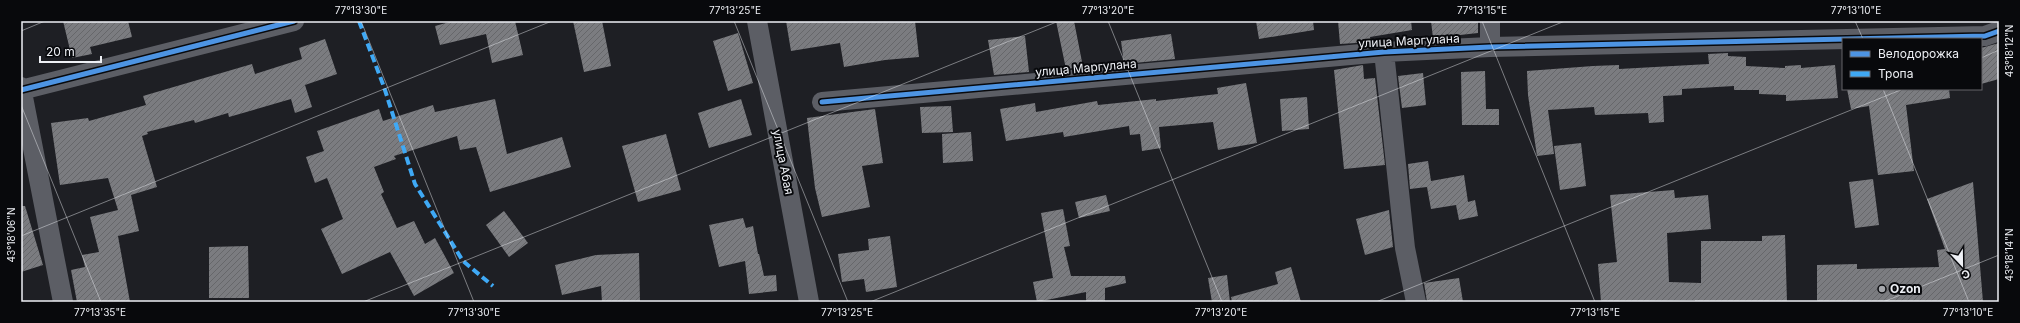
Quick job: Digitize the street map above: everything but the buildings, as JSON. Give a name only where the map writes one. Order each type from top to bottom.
[{"type":"street","points":[[21,90],[294,21]]},
{"type":"street","name":"улица Абая","points":[[757,21],[809,302]]},
{"type":"street","points":[[1490,21],[1490,47]]},
{"type":"street","name":"улица Маргулана","points":[[1895,38],[1985,36],[1999,31]]},
{"type":"street","name":"улица Маргулана","points":[[822,102],[1384,52],[1490,47],[1842,39]]},
{"type":"street","points":[[1384,52],[1406,248],[1416,302]]},
{"type":"street","points":[[21,87],[63,302]]},
{"type":"marked path","points":[[359,21],[384,87],[415,184],[463,261],[493,286]]},
{"type":"cycle path","points":[[21,90],[294,21]]},
{"type":"cycle path","points":[[1895,38],[1985,36],[1999,31]]},
{"type":"cycle path","points":[[822,102],[1384,52],[1490,47],[1842,39]]},
{"type":"place","name":"Ozon","points":[[1882,289]]}]
